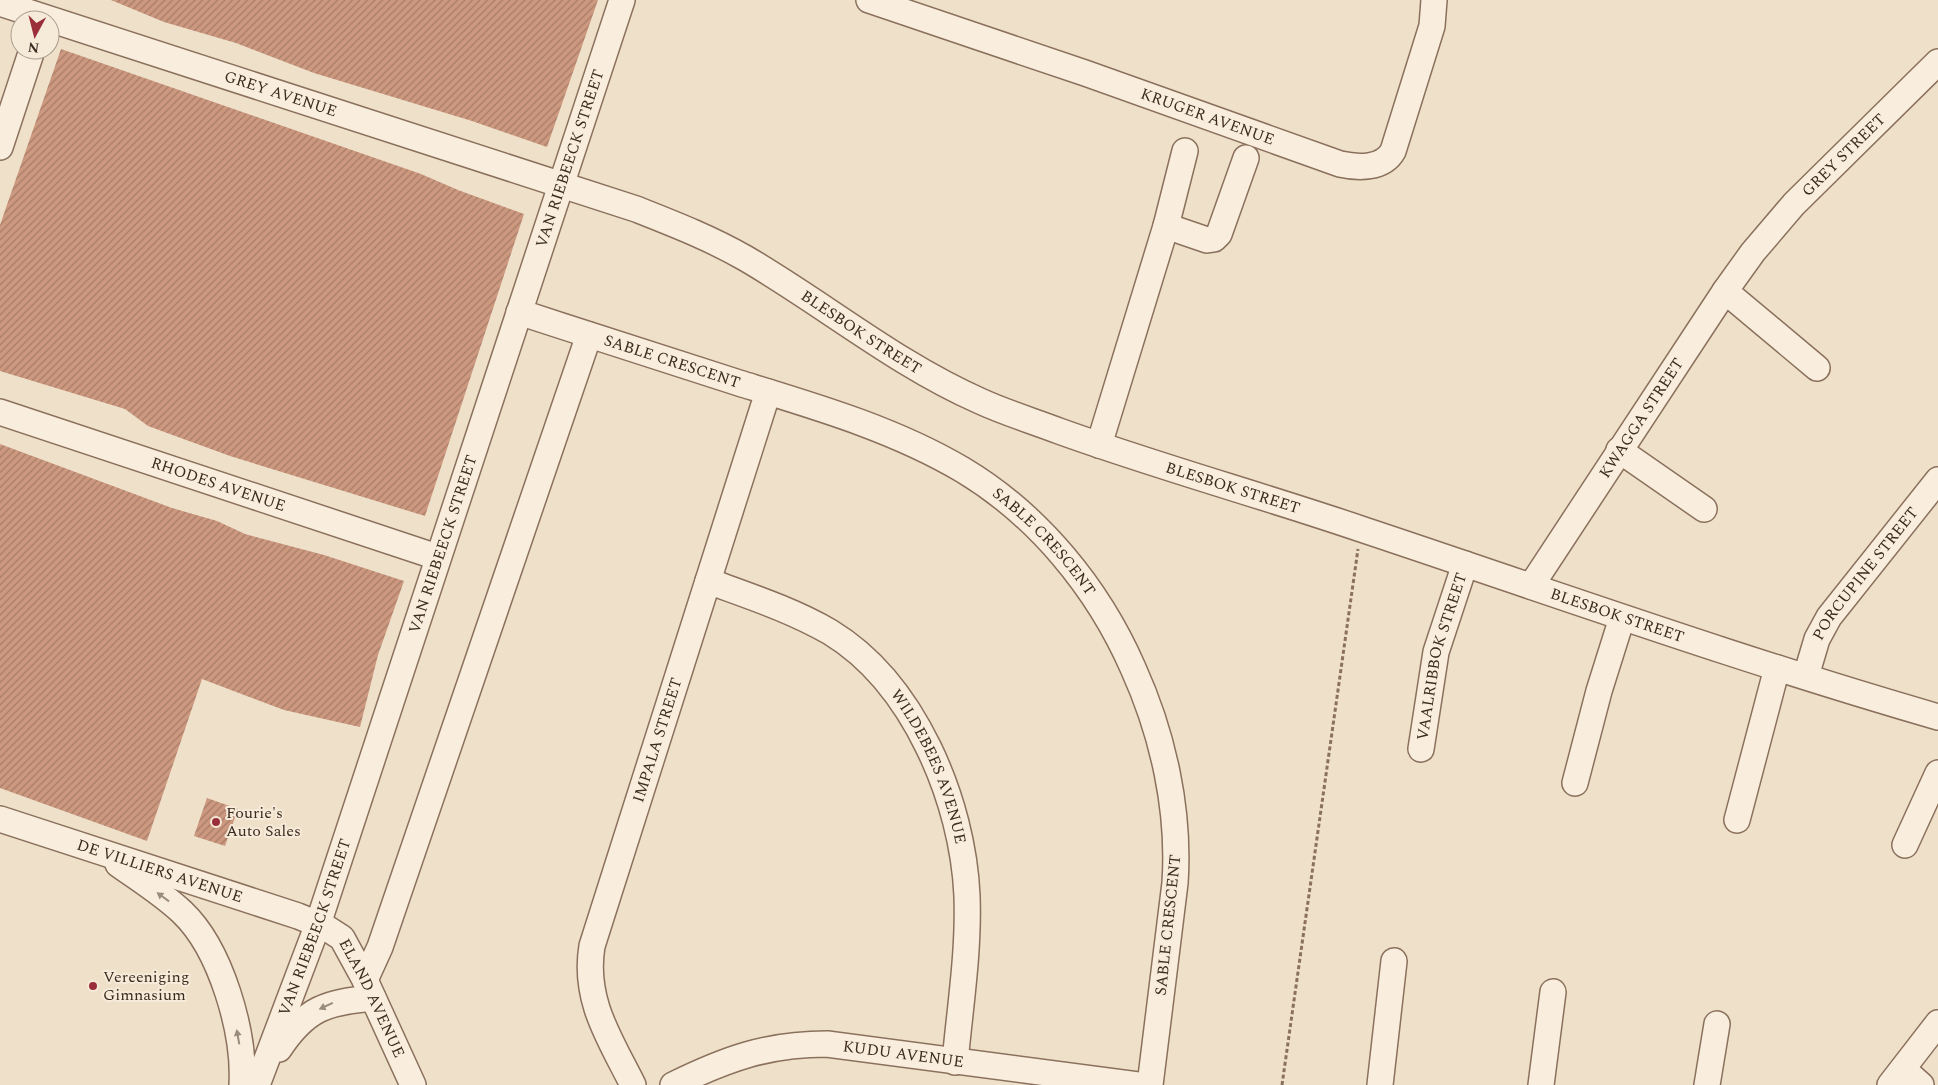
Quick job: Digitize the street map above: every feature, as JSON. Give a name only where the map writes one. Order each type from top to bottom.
[{"type":"street","name":"VAN RIEBEECK STREET","points":[[252,1085],[318,924],[622,0]]},
{"type":"street","name":"KRUGER AVENUE","points":[[869,0],[1104,79],[1340,164],[1357,166],[1383,161],[1393,151],[1432,26],[1434,0]]},
{"type":"street","name":"GREY AVENUE","points":[[0,3],[34,10]]},
{"type":"street","name":"GREY AVENUE","points":[[60,17],[560,184]]},
{"type":"street","points":[[0,147],[29,60]]},
{"type":"street","name":"GREY STREET","points":[[1753,252],[1794,204],[1938,62]]},
{"type":"street","points":[[1099,445],[1166,226],[1185,152]]},
{"type":"street","points":[[1166,226],[1207,240],[1214,239],[1219,234],[1246,158]]},
{"type":"street","name":"BLESBOK STREET","points":[[560,184],[636,209],[712,240],[749,261],[906,361],[975,399],[1099,445],[1360,528],[1622,618],[1938,717]]},
{"type":"street","name":"KWAGGA STREET","points":[[1531,586],[1725,290],[1753,252]]},
{"type":"street","points":[[1725,290],[1817,368]]},
{"type":"street","name":"SABLE CRESCENT","points":[[518,312],[768,392],[902,440],[950,463],[978,480],[1025,517],[1067,561],[1097,601],[1123,644],[1146,697],[1162,753],[1172,806],[1176,850],[1174,891],[1150,1085]]},
{"type":"street","points":[[252,1085],[290,1033],[315,1012],[369,989],[380,947],[589,335]]},
{"type":"street","name":"IMPALA STREET","points":[[633,1085],[595,1006],[590,984],[589,961],[596,928],[768,392]]},
{"type":"street","name":"RHODES AVENUE","points":[[0,412],[437,558]]},
{"type":"street","points":[[1619,450],[1704,510]]},
{"type":"street","name":"PORCUPINE STREET","points":[[1806,676],[1818,639],[1829,618],[1938,480]]},
{"type":"street","name":"VAALRIBBOK STREET","points":[[1421,749],[1436,652],[1465,564]]},
{"type":"street","name":"WILDEBEES AVENUE","points":[[708,581],[781,608],[812,622],[858,652],[894,690],[925,739],[940,774],[954,818],[966,895],[965,960],[954,1062]]},
{"type":"street","points":[[1575,783],[1622,618]]},
{"type":"street","points":[[1737,820],[1777,668]]},
{"type":"street","points":[[1905,845],[1938,773]]},
{"type":"street","name":"DE VILLIERS AVENUE","points":[[0,819],[318,924]]},
{"type":"street","points":[[99,851],[172,904],[197,930],[224,984],[233,1013],[240,1049],[252,1085]]},
{"type":"street","name":"ELAND AVENUE","points":[[318,924],[342,938],[369,989],[413,1085]]},
{"type":"street","points":[[1380,1085],[1394,961]]},
{"type":"street","points":[[1541,1085],[1553,992]]},
{"type":"street","points":[[1905,1080],[1938,1023]]},
{"type":"street","points":[[1707,1085],[1718,1024]]},
{"type":"street","name":"KUDU AVENUE","points":[[673,1085],[728,1060],[754,1052],[789,1045],[827,1044],[1138,1085]]},
{"type":"path","points":[[1282,1085],[1360,528]]},
{"type":"building","points":[[111,0],[598,0],[547,147],[472,121],[314,73],[236,43],[164,22]]},
{"type":"building","points":[[61,49],[421,174],[458,190],[524,214],[425,516],[230,456],[148,426],[125,409],[0,371],[0,225],[57,60],[60,60]]},
{"type":"building","points":[[0,444],[172,508],[217,521],[245,534],[324,555],[404,581],[378,655],[360,727],[284,710],[202,679],[147,841],[0,788]]},
{"type":"building","name":"Fourie's Auto Sales","points":[[207,798],[238,809],[225,846],[194,836]]},
{"type":"place","name":"Fourie's Auto Sales","points":[[216,822]]},
{"type":"place","name":"Vereeniging Gimnasium","points":[[93,986]]}]
